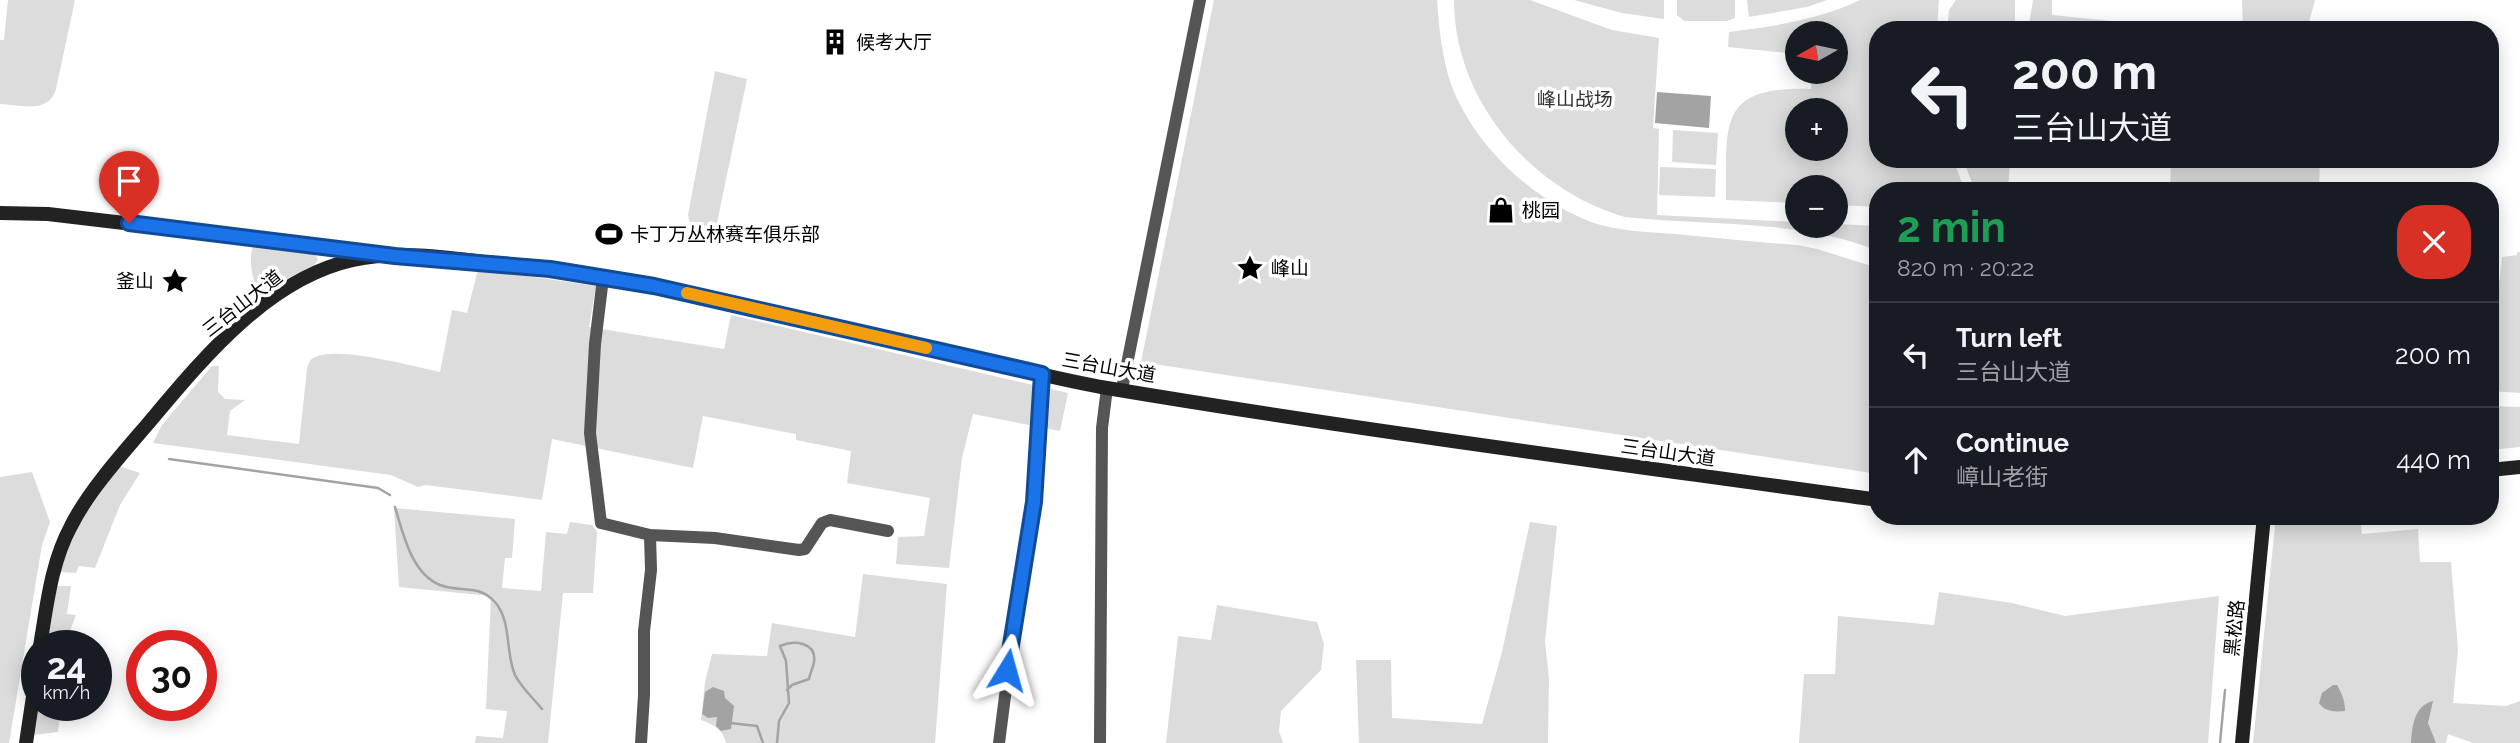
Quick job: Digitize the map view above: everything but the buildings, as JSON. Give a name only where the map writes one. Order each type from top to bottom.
[{"type":"main road","points":[[0,213],[48,214],[395,256]]},
{"type":"main road","name":"三台山大道","points":[[42,630],[58,554],[72,523],[118,459],[213,348],[271,299],[313,275],[356,259],[395,256],[513,265],[665,288],[1114,389],[1423,437],[1869,499]]},
{"type":"main road","points":[[2499,469],[2520,467]]},
{"type":"main road","name":"黑松路","points":[[2242,743],[2263,525]]},
{"type":"main road","points":[[26,743],[29,721]]},
{"type":"street","points":[[1100,743],[1102,428],[1114,389],[1200,0]]},
{"type":"street","points":[[603,278],[595,344],[590,433],[601,523],[650,535],[715,538],[799,550],[805,549],[822,523],[830,520],[888,531]]},
{"type":"street","points":[[999,743],[1018,596],[1034,502],[1042,374]]},
{"type":"street","points":[[641,743],[650,535]]},
{"type":"green space","points":[[8,0],[75,0],[56,89],[52,97],[41,105],[0,104],[0,40],[4,40]]},
{"type":"green space","points":[[1214,0],[1437,0],[1445,64],[1461,106],[1489,148],[1526,184],[1547,199],[1591,222],[1611,227],[1797,245],[1869,265],[1869,473],[1141,362]]},
{"type":"green space","name":"峰山战场","points":[[1454,0],[1530,0],[1612,30],[1659,38],[1653,128],[1659,129],[1657,215],[1785,221],[1785,229],[1625,217],[1591,204],[1559,186],[1530,163],[1504,136],[1483,105],[1468,72],[1457,37]]},
{"type":"green space","points":[[1574,0],[1664,0],[1664,19],[1622,13]]},
{"type":"green space","points":[[1677,0],[1735,0],[1735,18],[1727,21],[1684,21],[1677,15]]},
{"type":"green space","points":[[1747,0],[1827,0],[1807,7],[1749,17]]},
{"type":"green space","points":[[1860,0],[1939,0],[1938,21],[1869,21],[1869,168],[1956,168],[1962,182],[1869,182],[1869,207],[1848,206],[1848,175],[1785,175],[1785,202],[1726,200],[1726,150],[1729,131],[1734,115],[1743,103],[1758,94],[1811,89],[1811,84],[1848,84],[1848,21],[1796,21],[1829,13]]},
{"type":"green space","points":[[1956,0],[2015,0],[2015,21],[1948,21],[1949,10]]},
{"type":"green space","points":[[2033,0],[2052,0],[2052,15],[2112,21],[2030,21]]},
{"type":"green space","points":[[2242,0],[2315,0],[2309,21],[2243,21]]},
{"type":"green space","points":[[1785,23],[1785,53],[1728,47],[1729,32]]},
{"type":"green space","points":[[715,71],[747,79],[713,242],[696,233],[688,215]]},
{"type":"green space","points":[[1673,130],[1718,133],[1716,165],[1672,162]]},
{"type":"green space","points":[[1660,167],[1716,169],[1715,197],[1659,195]]},
{"type":"green space","points":[[1966,168],[2009,168],[2009,182],[1972,182]]},
{"type":"green space","points":[[2171,168],[2320,168],[2319,182],[2170,182]]},
{"type":"green space","name":"峰山战场","points":[[1848,225],[1869,226],[1869,248],[1837,238],[1848,238]]},
{"type":"green space","points":[[254,244],[314,252],[318,260],[314,265],[261,292],[251,269]]},
{"type":"green space","points":[[2517,252],[2520,252],[2520,393],[2499,392],[2499,281],[2502,257],[2517,255]]},
{"type":"green space","points":[[478,269],[596,286],[589,327],[724,349],[731,315],[1068,393],[1060,431],[973,414],[962,458],[949,568],[896,564],[898,537],[924,536],[930,498],[847,483],[851,451],[796,440],[796,434],[703,416],[693,468],[552,439],[542,500],[426,485],[418,487],[391,475],[153,443],[162,425],[212,366],[219,366],[218,392],[225,399],[245,400],[230,411],[227,435],[299,444],[307,369],[313,358],[326,354],[358,355],[440,372],[452,310],[467,313]]},
{"type":"green space","points":[[2499,406],[2520,407],[2520,447],[2499,449]]},
{"type":"green space","points":[[119,466],[140,473],[120,505],[95,568],[79,566],[76,573],[60,572],[72,534]]},
{"type":"green space","points":[[32,472],[50,522],[42,545],[28,630],[21,630],[21,671],[9,743],[0,743],[0,477]]},
{"type":"green space","points":[[394,508],[515,519],[512,558],[505,558],[502,588],[541,591],[546,532],[567,534],[570,522],[592,525],[597,532],[593,593],[563,593],[548,743],[475,743],[476,736],[503,738],[507,711],[486,709],[491,596],[399,587]]},
{"type":"green space","points":[[1530,522],[1557,526],[1545,641],[1549,679],[1548,743],[1359,743],[1356,660],[1391,660],[1392,718],[1482,724],[1502,652]]},
{"type":"green space","points":[[2275,525],[2361,525],[2362,534],[2418,529],[2420,562],[2451,562],[2458,650],[2453,703],[2506,706],[2520,701],[2520,743],[2473,743],[2448,734],[2446,743],[2253,743]]},
{"type":"green space","points":[[863,574],[947,584],[935,743],[726,743],[720,731],[701,720],[705,682],[712,654],[767,656],[772,623],[855,637]]},
{"type":"green space","points":[[57,586],[71,586],[67,614],[76,615],[71,630],[50,630]]},
{"type":"green space","points":[[1939,592],[2012,603],[2065,616],[2219,596],[2208,743],[1799,743],[1804,674],[1835,674],[1838,616],[1934,625]]},
{"type":"green space","points":[[1217,605],[1317,622],[1324,644],[1321,670],[1281,711],[1279,731],[1283,743],[1166,743],[1178,636],[1211,640]]},
{"type":"green space","points":[[35,721],[59,721],[58,732],[33,735]]},
{"type":"shaded area","points":[[1657,92],[1711,96],[1709,128],[1655,123]]},
{"type":"shaded area","points":[[2337,685],[2340,691],[2345,711],[2327,710],[2319,703],[2322,693]]},
{"type":"shaded area","points":[[713,687],[724,691],[725,698],[734,706],[731,729],[721,731],[716,726],[717,717],[708,718],[702,714],[705,692]]},
{"type":"shaded area","points":[[2433,701],[2428,723],[2436,743],[2411,743],[2413,724],[2418,712]]},
{"type":"waterway","points":[[169,459],[378,488],[390,495]]},
{"type":"waterway","points":[[395,507],[415,562],[430,579],[447,587],[482,592],[495,602],[504,619],[515,675],[542,709]]},
{"type":"waterway","points":[[777,743],[779,721],[789,703],[786,661],[780,646],[803,644],[812,650],[814,655],[809,679],[792,685],[787,690]]},
{"type":"waterway","points":[[2220,743],[2225,690]]},
{"type":"waterway","points":[[730,723],[757,726],[763,743]]},
{"type":"slow traffic","points":[[687,293],[926,348]]},
{"type":"place","name":"候考大厅","points":[[835,42]]},
{"type":"place","name":"桃园","points":[[1501,210]]},
{"type":"place","name":"卡丁万丛林赛车俱乐部","points":[[609,234]]},
{"type":"place","name":"峰山","points":[[1250,268]]},
{"type":"place","name":"釜山","points":[[175,281]]},
{"type":"route","points":[[129,223],[395,256],[550,269],[654,286],[1042,374],[1034,502],[1007,670]]}]
